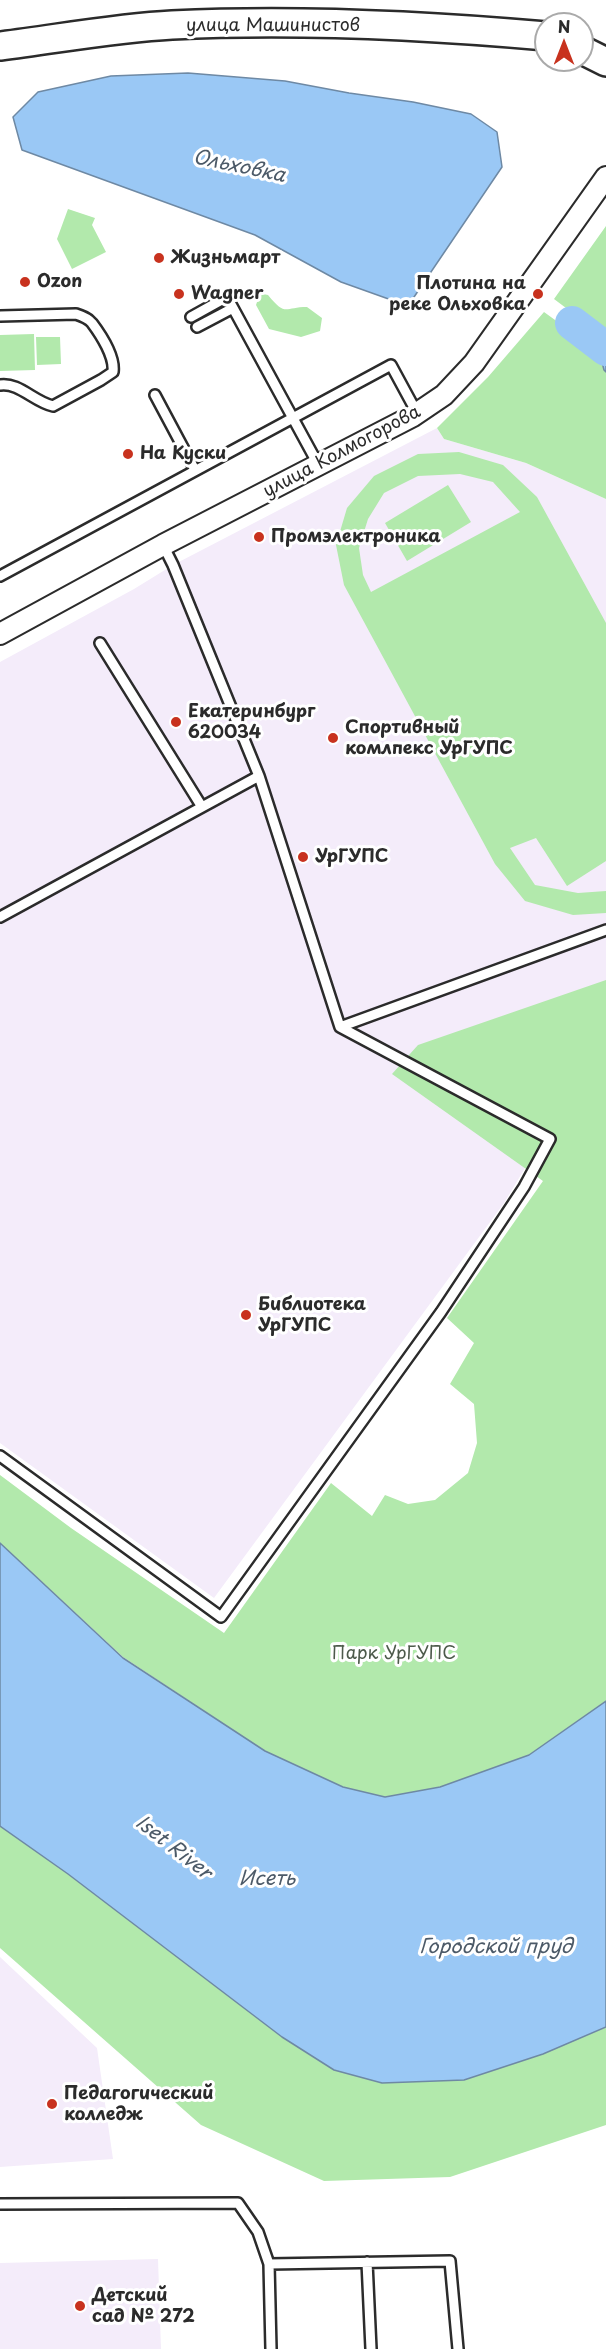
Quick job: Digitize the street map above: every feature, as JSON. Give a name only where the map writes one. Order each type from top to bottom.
[{"type":"street","name":"улица Машинистов","points":[[0,46],[169,25],[237,23],[454,28],[534,35]]},
{"type":"street","name":"улица Колмогорова","points":[[0,634],[163,545],[319,466],[444,395],[474,363],[606,177]]},
{"type":"lane","points":[[191,317],[227,297],[319,466]]},
{"type":"lane","points":[[197,327],[233,308]]},
{"type":"lane","points":[[0,316],[76,314],[84,316],[92,322],[114,363],[113,372],[102,380],[53,405],[45,404],[10,384],[0,384]]},
{"type":"lane","points":[[0,576],[391,364],[417,412]]},
{"type":"lane","points":[[155,395],[195,470]]},
{"type":"lane","points":[[0,1456],[221,1617],[441,1312],[524,1187],[550,1139],[340,1027],[259,776],[163,545]]},
{"type":"lane","points":[[100,643],[202,807]]},
{"type":"lane","points":[[0,917],[259,776]]},
{"type":"lane","points":[[340,1027],[606,930]]},
{"type":"lane","points":[[0,2204],[238,2203],[258,2232],[269,2264],[271,2349]]},
{"type":"lane","points":[[269,2264],[450,2261],[458,2349]]},
{"type":"lane","points":[[367,2262],[371,2349]]},
{"type":"shaded area","name":"УрГУПС","points":[[437,428],[444,439],[526,463],[606,499],[606,1052],[549,1128],[504,1203],[214,1598],[0,1443],[0,662],[134,589],[173,565]]},
{"type":"shaded area","name":"Педагогический колледж","points":[[0,1957],[97,2048],[113,2159],[0,2167]]},
{"type":"shaded area","name":"Детский сад № 272","points":[[158,2259],[161,2349],[0,2349],[0,2263]]},
{"type":"green space","points":[[68,209],[95,218],[92,225],[106,252],[72,269],[57,239]]},
{"type":"green space","points":[[606,226],[606,336],[554,299]]},
{"type":"green space","points":[[268,295],[282,308],[307,307],[322,318],[320,331],[301,337],[269,329],[256,305],[259,296]]},
{"type":"green space","points":[[544,312],[591,346],[606,372],[606,499],[526,463],[444,439],[437,428],[488,377]]},
{"type":"green space","points":[[34,334],[35,370],[0,371],[0,335]]},
{"type":"green space","points":[[36,337],[60,337],[61,364],[37,365]]},
{"type":"green space","points":[[459,452],[503,465],[537,497],[606,623],[606,861],[567,886],[536,838],[510,848],[535,885],[578,893],[606,891],[606,913],[573,915],[525,901],[495,864],[344,585],[336,545],[347,508],[374,476],[418,454]],"holes":[[[460,474],[493,482],[520,512],[371,592],[363,575],[359,548],[368,519],[384,493],[418,476]]]},
{"type":"green space","points":[[448,485],[471,522],[407,561],[385,523]]},
{"type":"green space","name":"Парк УрГУПС","points":[[606,980],[606,1701],[529,1755],[440,1787],[385,1797],[343,1787],[265,1751],[123,1657],[0,1543],[0,1475],[71,1528],[224,1633],[331,1483],[372,1516],[385,1495],[408,1504],[435,1500],[468,1473],[477,1443],[474,1404],[450,1384],[474,1343],[447,1318],[543,1181],[392,1074],[418,1045]]},
{"type":"green space","points":[[0,1826],[68,1874],[282,2037],[334,2070],[543,2054],[606,2027],[606,2125],[450,2177],[324,2181],[201,2125],[0,1948]]},
{"type":"water","points":[[188,73],[285,81],[471,114],[497,132],[502,167],[412,300],[397,302],[341,282],[255,235],[22,150],[13,117],[38,92],[111,76]]},
{"type":"water","points":[[606,342],[606,372],[597,343]]},
{"type":"water","name":"Исеть","points":[[0,1543],[123,1658],[265,1751],[343,1787],[385,1797],[440,1787],[529,1755],[606,1701],[606,2027],[543,2054],[464,2080],[382,2083],[334,2070],[282,2037],[68,1874],[0,1826]]},
{"type":"waterway","name":"Ольховка","points":[[572,323],[606,349]]},
{"type":"place","name":"Жизньмарт","points":[[159,258]]},
{"type":"place","name":"Ozon","points":[[25,282]]},
{"type":"place","name":"Wagner","points":[[179,294]]},
{"type":"place","name":"Плотина на реке Ольховка","points":[[538,294]]},
{"type":"place","name":"На Куски","points":[[128,454]]},
{"type":"place","name":"Промэлектроника","points":[[259,537]]},
{"type":"place","name":"Екатеринбург 620034","points":[[176,722]]},
{"type":"place","name":"Спортивный комлпекс УрГУПС","points":[[333,738]]},
{"type":"place","name":"УрГУПС","points":[[303,857]]},
{"type":"place","name":"Библиотека УрГУПС","points":[[246,1315]]},
{"type":"place","name":"Педагогический колледж","points":[[52,2104]]},
{"type":"place","name":"Детский сад № 272","points":[[80,2306]]},
{"type":"water label","name":"Iset River","points":[[173,1848]]},
{"type":"water label","name":"Городской пруд","points":[[496,1947]]}]
